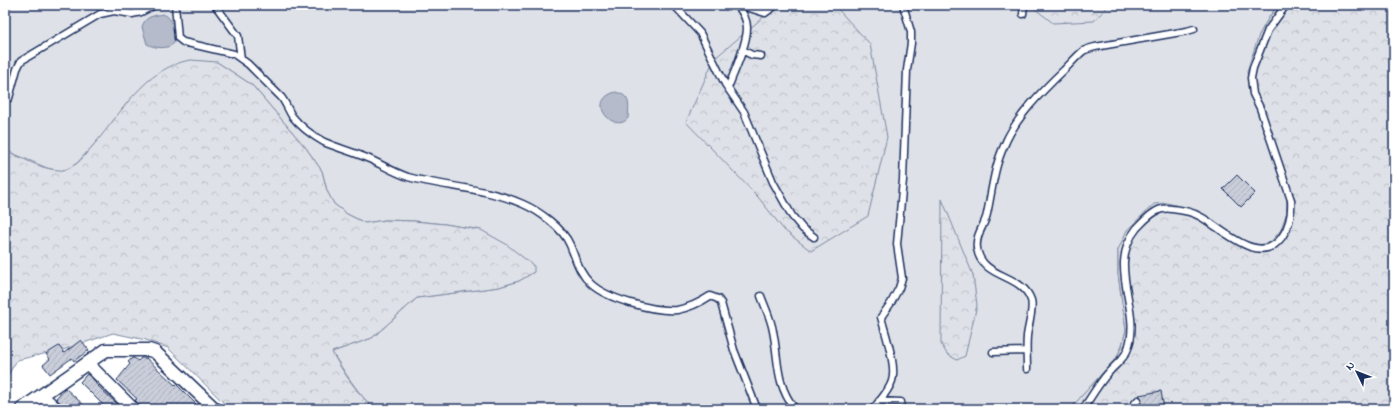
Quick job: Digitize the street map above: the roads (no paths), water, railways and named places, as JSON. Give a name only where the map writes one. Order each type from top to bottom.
[{"type":"street","points":[[22,409],[106,350],[149,350],[155,352],[215,409]]},
{"type":"street","points":[[87,363],[134,409]]},
{"type":"street","points":[[42,396],[56,409]]},
{"type":"lane","points":[[9,98],[21,61],[100,14],[114,10],[132,14],[141,12],[155,5]]},
{"type":"lane","points":[[175,5],[178,38],[182,42],[234,54],[248,64],[286,102],[292,116],[300,124],[324,142],[367,158],[396,173],[502,196],[523,204],[538,212],[550,221],[564,236],[569,243],[580,270],[592,285],[611,297],[654,308],[671,310],[684,308],[710,296],[718,299],[721,303],[734,350],[757,409]]},
{"type":"lane","points":[[215,5],[238,36],[241,59]]},
{"type":"lane","points":[[674,5],[700,33],[728,88],[744,112],[773,182],[792,216],[803,229],[814,237]]},
{"type":"lane","points":[[728,88],[742,50],[747,28],[741,10],[736,5]]},
{"type":"lane","points":[[740,5],[765,12],[776,5]]},
{"type":"lane","points":[[873,409],[891,385],[894,374],[894,368],[881,317],[894,298],[902,278],[898,244],[903,180],[907,70],[911,43],[911,32],[903,5]]},
{"type":"lane","points":[[1023,14],[1024,5]]},
{"type":"lane","points":[[1083,409],[1109,372],[1127,351],[1131,334],[1123,260],[1132,235],[1143,222],[1155,212],[1164,208],[1186,211],[1200,217],[1243,246],[1264,249],[1279,242],[1285,232],[1292,211],[1291,200],[1260,108],[1253,94],[1251,78],[1253,68],[1265,36],[1276,17],[1286,5]]},
{"type":"lane","points":[[1027,369],[1026,351],[1032,306],[1031,299],[1020,286],[988,268],[980,259],[977,248],[977,239],[987,216],[998,161],[1008,136],[1052,82],[1085,50],[1094,47],[1194,29]]},
{"type":"lane","points":[[742,50],[752,55],[761,56]]},
{"type":"lane","points":[[761,296],[773,331],[776,360],[785,395],[795,409]]},
{"type":"lane","points":[[993,352],[1026,351]]},
{"type":"lane","points":[[1130,409],[1138,400]]},
{"type":"lane","points":[[879,401],[900,402]]},
{"type":"water","points":[[163,14],[172,22],[175,35],[174,43],[168,47],[157,47],[147,44],[142,27],[143,23],[150,17]]},
{"type":"water","points":[[615,92],[624,96],[629,105],[628,118],[623,122],[617,123],[610,120],[602,109],[602,103],[606,97]]}]
